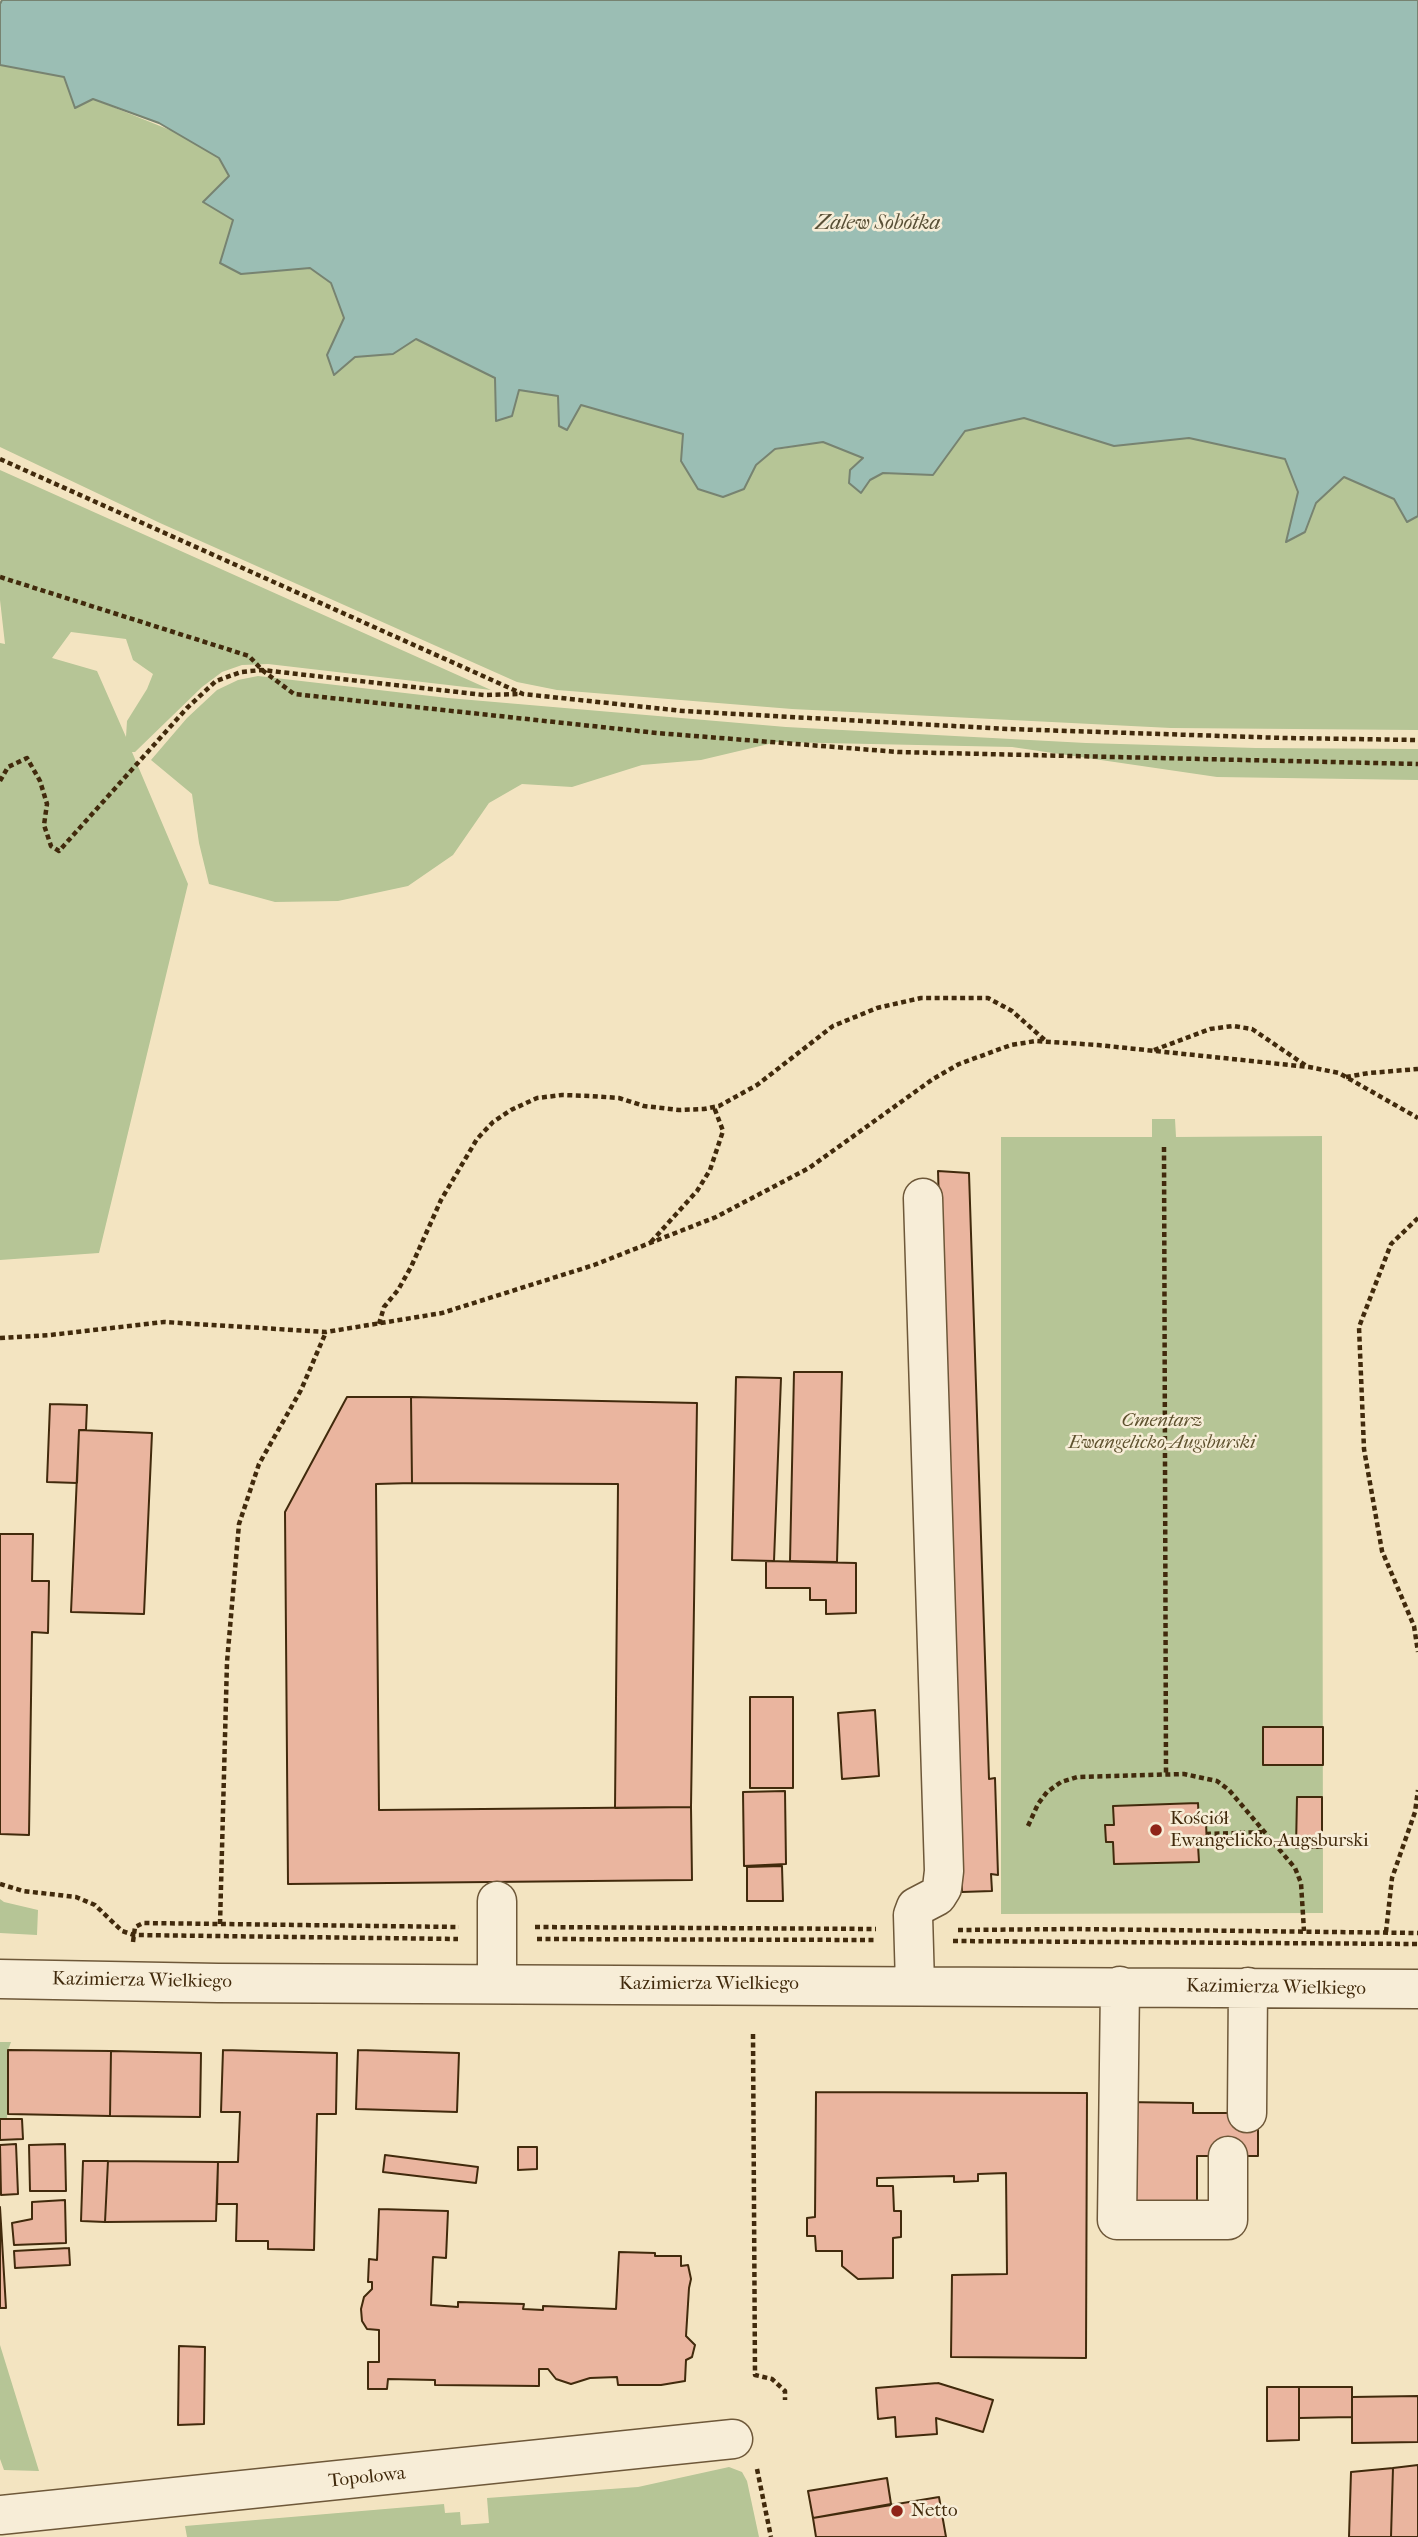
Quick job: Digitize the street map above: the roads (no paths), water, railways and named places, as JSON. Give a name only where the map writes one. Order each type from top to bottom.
[{"type":"street","points":[[915,1985],[913,1915],[916,1908],[937,1896],[942,1888],[944,1871],[923,1198]]},
{"type":"street","points":[[497,1922],[497,1983]]},
{"type":"street","name":"Kazimierza Wielkiego","points":[[0,1979],[1418,1989]]},
{"type":"street","points":[[1120,1986],[1117,2220],[1228,2220],[1228,2156]]},
{"type":"street","points":[[1247,2113],[1248,1987]]},
{"type":"street","name":"Topolowa","points":[[0,2515],[733,2439]]},
{"type":"water","name":"Zalew Sobótka","points":[[2,0],[1418,0],[1418,516],[1407,522],[1394,499],[1344,477],[1316,503],[1305,532],[1286,542],[1298,492],[1285,459],[1189,438],[1114,446],[1024,418],[965,431],[933,475],[883,473],[870,480],[861,493],[849,483],[850,470],[863,458],[823,442],[775,449],[756,465],[744,489],[723,497],[698,489],[681,461],[683,434],[581,405],[567,430],[559,426],[558,396],[519,390],[512,416],[496,421],[495,378],[416,339],[393,354],[355,357],[334,375],[327,355],[344,318],[331,283],[310,268],[241,274],[220,263],[233,220],[203,202],[229,176],[219,158],[159,123],[93,99],[75,108],[64,77],[0,65]]},
{"type":"place","name":"Kościół Ewangelicko-Augsburski","points":[[1156,1830]]},
{"type":"place","name":"Netto","points":[[897,2511]]},
{"type":"park label","name":"Cmentarz Ewangelicko-Augsburski","points":[[1162,1432]]}]
